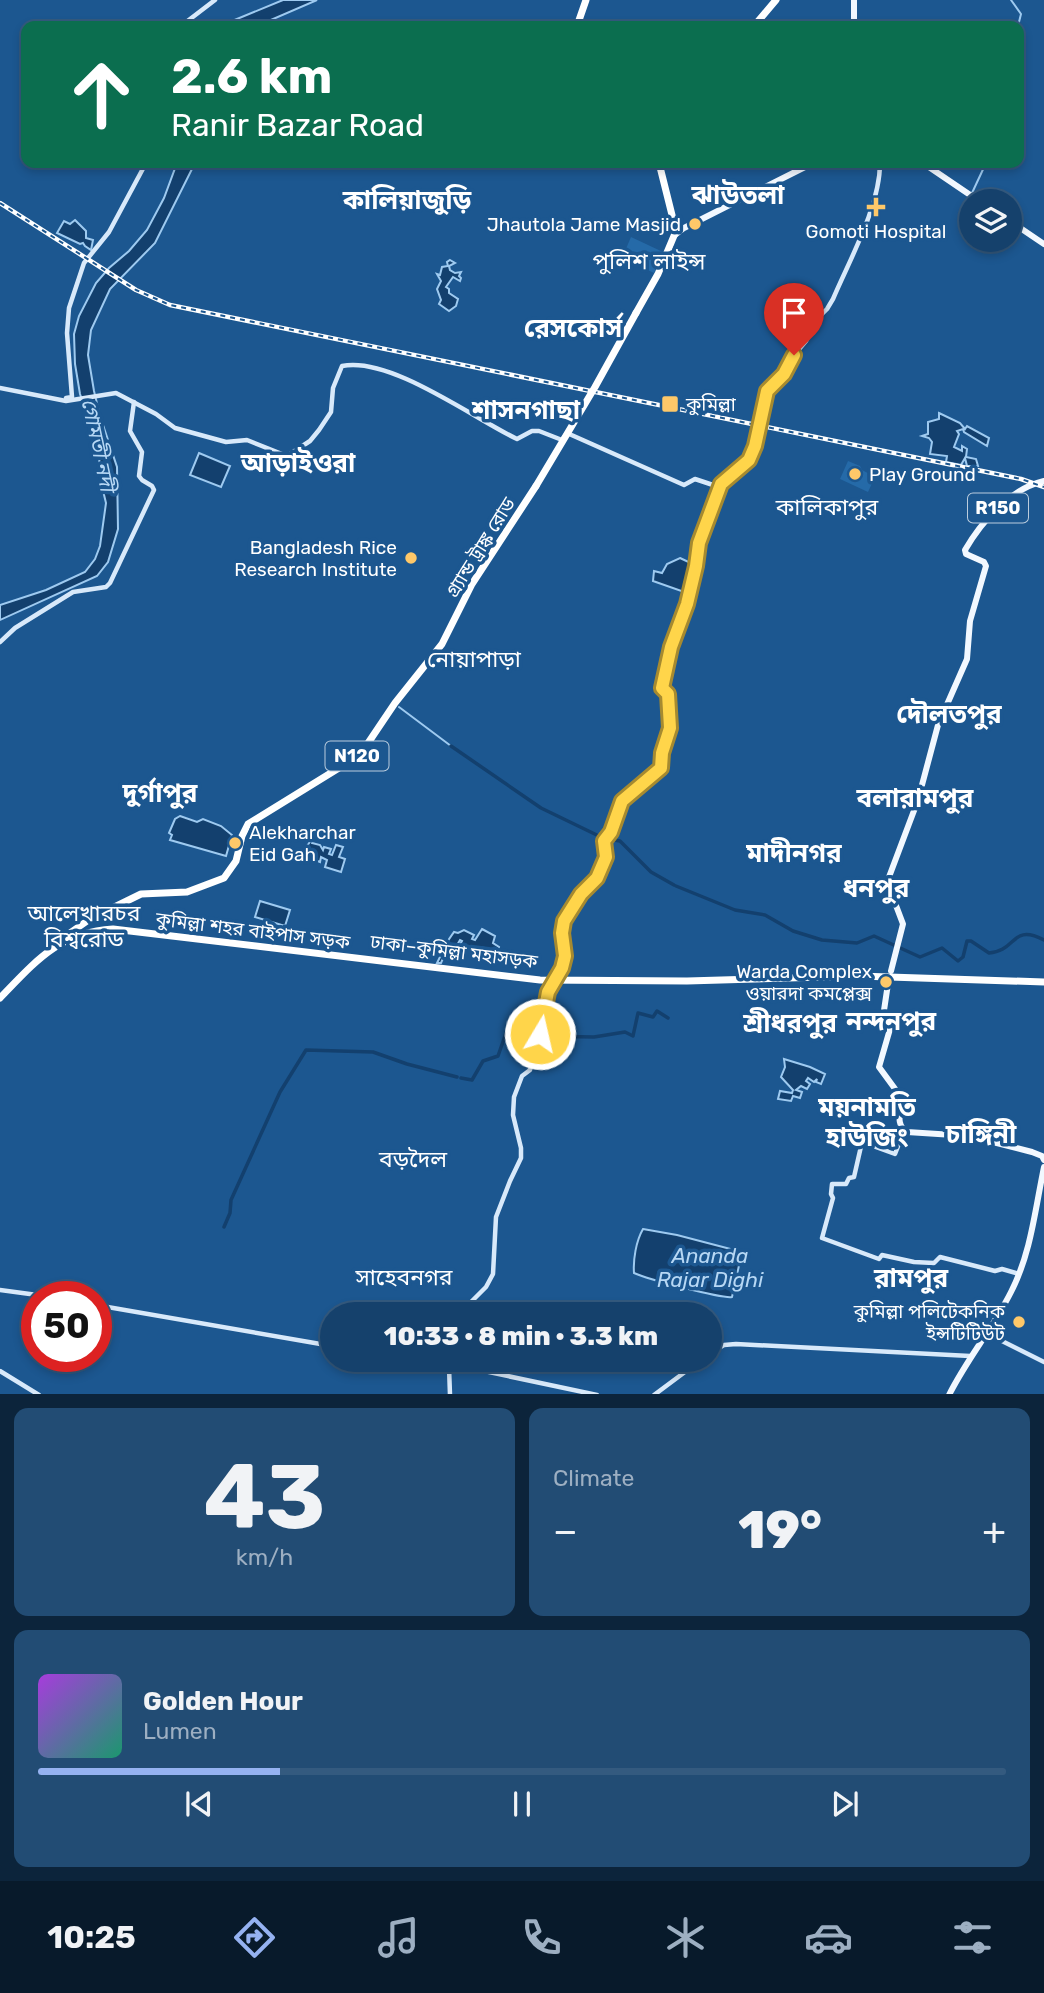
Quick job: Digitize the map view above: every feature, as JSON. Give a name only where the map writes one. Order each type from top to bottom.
[{"type":"highway","points":[[580,21],[586,0]]},
{"type":"highway","points":[[758,21],[776,0]]},
{"type":"highway","points":[[660,168],[677,231]]},
{"type":"highway","name":"গ্র্যান্ড ট্রাঙ্ক রোড","points":[[84,927],[141,894],[187,892],[224,878],[236,861],[248,824],[360,755],[388,712],[442,644],[472,584],[596,387],[658,274],[677,231]]},
{"type":"highway","points":[[0,992],[35,957],[84,927]]},
{"type":"highway","points":[[0,998],[41,956],[84,927]]},
{"type":"highway","name":"কুমিল্লা শহর বাইপাস সড়ক","points":[[84,927],[555,979],[698,981],[855,974],[1044,980]]},
{"type":"highway","points":[[855,974],[919,975]]},
{"type":"main road","points":[[188,21],[215,0]]},
{"type":"main road","points":[[854,0],[854,21]]},
{"type":"main road","points":[[74,397],[67,333],[68,310],[84,263],[109,232],[142,168]]},
{"type":"main road","points":[[677,231],[803,168]]},
{"type":"main road","points":[[0,388],[59,400],[108,393],[120,394],[175,428],[226,442],[247,440],[289,456],[320,430],[331,412],[333,388],[340,370],[342,366],[349,365],[385,370],[411,381],[517,439],[535,431],[562,440],[567,433],[684,485],[695,479],[716,486],[749,460],[755,446],[767,391],[786,371],[805,343],[815,321],[833,299],[866,222],[879,168]]},
{"type":"main road","points":[[930,168],[961,189]]},
{"type":"main road","points":[[1022,229],[1044,244]]},
{"type":"main road","points":[[0,642],[15,628],[72,592],[106,587],[110,583],[154,490],[139,476],[142,452],[130,431],[134,402]]},
{"type":"main road","name":"R150","points":[[904,1130],[899,1120],[901,1097],[880,1066],[880,1058],[889,1034],[889,1025],[883,1017],[903,920],[888,887],[889,877],[918,800],[938,725],[967,659],[970,621],[986,566],[965,550],[991,512],[1023,490],[1044,481]]},
{"type":"main road","points":[[471,1302],[486,1287],[493,1274],[496,1217],[521,1158],[522,1148],[513,1115],[514,1097],[522,1076],[530,1070],[540,1036],[544,1006],[565,956],[562,933],[564,921],[581,894],[597,878],[606,857],[604,841],[611,832],[620,804],[661,768],[662,753],[670,728],[668,694],[662,688],[673,642],[687,604],[699,543],[721,484]]},
{"type":"main road","points":[[1019,1274],[939,1257],[935,1263],[914,1262],[882,1255],[879,1259],[822,1238],[833,1198],[832,1184],[846,1185],[849,1178],[854,1177],[862,1142],[895,1154],[904,1130],[969,1136],[1042,1156]]},
{"type":"main road","points":[[950,1394],[1010,1294],[1019,1274],[1028,1249],[1044,1167]]},
{"type":"main road","points":[[0,1291],[21,1293]]},
{"type":"main road","points":[[0,1291],[21,1294]]},
{"type":"main road","points":[[112,1307],[320,1343]]},
{"type":"main road","points":[[986,1333],[1044,1362]]},
{"type":"main road","points":[[722,1348],[740,1346],[969,1358]]},
{"type":"main road","points":[[0,1371],[37,1394]]},
{"type":"main road","points":[[449,1372],[450,1394]]},
{"type":"main road","points":[[487,1372],[582,1394]]},
{"type":"main road","points":[[657,1394],[687,1372]]},
{"type":"main road","points":[[521,1380],[592,1394]]},
{"type":"shaded area","points":[[631,237],[663,252],[654,273],[622,258]]},
{"type":"shaded area","name":"Play Ground","points":[[848,461],[875,477],[868,492],[840,479]]},
{"type":"water","points":[[283,0],[317,0],[269,21],[232,21]]},
{"type":"water","name":"গোমতী নদী","points":[[175,168],[192,168],[155,243],[110,289],[91,330],[88,355],[94,391],[117,467],[118,529],[108,562],[97,576],[0,620],[0,605],[46,590],[85,572],[95,559],[100,546],[106,503],[100,478],[99,449],[80,394],[74,334],[79,316],[96,283],[147,230],[164,198]]},
{"type":"water","points":[[75,220],[86,231],[86,238],[93,240],[91,250],[83,243],[57,233],[64,221],[70,224]]},
{"type":"water","points":[[450,260],[455,263],[449,266],[450,270],[461,272],[461,278],[460,281],[453,277],[446,287],[449,293],[458,299],[456,306],[449,311],[439,304],[441,300],[437,289],[441,281],[437,274],[440,275],[442,267],[448,266],[447,262]]},
{"type":"water","points":[[939,413],[960,423],[965,429],[967,426],[989,438],[987,446],[963,429],[957,431],[959,434],[954,447],[962,451],[962,446],[967,449],[966,457],[976,459],[978,466],[967,466],[965,458],[961,465],[946,462],[947,456],[930,454],[932,442],[922,436],[928,434],[928,422],[939,419]]},
{"type":"water","points":[[199,453],[230,466],[221,487],[190,475]]},
{"type":"water","points":[[680,558],[695,565],[687,593],[653,581],[654,571],[662,573],[667,564]]},
{"type":"water","points":[[180,816],[197,822],[203,819],[221,826],[232,835],[226,856],[170,840],[172,835],[169,833],[175,819]]},
{"type":"water","points":[[312,839],[312,843],[320,845],[323,850],[324,847],[331,849],[329,854],[332,855],[336,845],[343,847],[339,857],[345,859],[341,872],[325,867],[327,860],[321,857],[320,862],[313,859],[307,846]]},
{"type":"water","points":[[260,901],[290,910],[285,926],[255,917]]},
{"type":"water","points":[[482,929],[495,936],[493,943],[499,947],[497,955],[478,949],[474,954],[460,945],[460,940],[450,957],[444,956],[441,963],[437,963],[441,955],[437,952],[443,941],[447,942],[454,932],[464,930],[474,935],[472,939],[475,940]]},
{"type":"water","points":[[784,1059],[825,1074],[821,1084],[816,1082],[817,1079],[814,1082],[808,1078],[806,1081],[810,1084],[807,1089],[801,1086],[796,1090],[802,1092],[800,1098],[793,1096],[791,1101],[778,1099],[780,1091],[792,1093],[793,1090],[781,1077],[785,1067]]},
{"type":"water","name":"Ananda Rajar Dighi","points":[[643,1229],[742,1252],[732,1297],[684,1288],[634,1273],[638,1239]]},
{"type":"waterway","points":[[1011,0],[1021,14],[1019,21]]},
{"type":"waterway","points":[[974,189],[984,168]]},
{"type":"waterway","points":[[399,707],[451,746]]},
{"type":"waterway","points":[[451,746],[541,808],[603,838]]},
{"type":"waterway","points":[[608,839],[620,841],[651,872],[674,885]]},
{"type":"waterway","points":[[676,886],[735,910],[765,915],[793,931],[822,940],[857,943],[874,936],[920,957],[942,948],[958,961],[963,957],[967,941],[989,953],[1005,948],[1019,936],[1033,936],[1044,940]]},
{"type":"waterway","points":[[461,1078],[472,1080],[483,1061],[498,1056],[506,1033],[532,1038],[594,1037],[625,1032],[633,1036],[638,1013],[653,1017],[657,1011],[668,1018]]},
{"type":"waterway","points":[[224,1227],[230,1213],[231,1200],[280,1092],[306,1050],[373,1052],[457,1077]]},
{"type":"railway","points":[[0,203],[136,290],[170,305],[1021,479],[1044,487]]},
{"type":"place","name":"Gomoti Hospital","points":[[876,207]]},
{"type":"place","name":"Jhautola Jame Masjid","points":[[695,224]]},
{"type":"place","name":"কুমিল্লা","points":[[670,404]]},
{"type":"place","name":"Play Ground","points":[[855,474]]},
{"type":"place","name":"Bangladesh Rice Research Institute","points":[[411,558]]},
{"type":"place","name":"Alekharchar Eid Gah","points":[[235,843]]},
{"type":"place","name":"Warda Complex ওয়ারদা কমপ্লেক্স","points":[[886,982]]},
{"type":"place","name":"কুমিল্লা পলিটেকনিক ইন্সটিটিউট","points":[[1019,1322]]},
{"type":"district","name":"ঝাউতলা","points":[[738,195]]},
{"type":"district","name":"কালিয়াজুড়ি","points":[[407,200]]},
{"type":"district","name":"পুলিশ লাইন্স","points":[[649,261]]},
{"type":"district","name":"রেসকোর্স","points":[[573,328]]},
{"type":"district","name":"শাসনগাছা","points":[[526,410]]},
{"type":"district","name":"আড়াইওরা","points":[[298,463]]},
{"type":"district","name":"কালিকাপুর","points":[[827,507]]},
{"type":"district","name":"নোয়াপাড়া","points":[[474,659]]},
{"type":"district","name":"দৌলতপুর","points":[[949,714]]},
{"type":"district","name":"দুর্গাপুর","points":[[160,793]]},
{"type":"district","name":"বলারামপুর","points":[[915,798]]},
{"type":"district","name":"মাদীনগর","points":[[794,853]]},
{"type":"district","name":"ধনপুর","points":[[876,888]]},
{"type":"district","name":"আলেখারচর বিশ্বরোড","points":[[84,926]]},
{"type":"district","name":"নন্দনপুর","points":[[891,1021]]},
{"type":"district","name":"শ্রীধরপুর","points":[[790,1023]]},
{"type":"district","name":"ময়নামতি হাউজিং","points":[[867,1122]]},
{"type":"district","name":"চাঙ্গিনী","points":[[981,1134]]},
{"type":"district","name":"বড়দৈল","points":[[413,1159]]},
{"type":"district","name":"সাহেবনগর","points":[[404,1277]]},
{"type":"district","name":"রামপুর","points":[[911,1278]]},
{"type":"route","points":[[540,1034],[548,992],[562,968],[565,956],[562,941],[564,921],[581,894],[597,878],[607,853],[604,841],[611,832],[622,801],[661,768],[662,753],[670,728],[668,694],[662,688],[671,647],[687,604],[699,543],[721,484],[749,460],[755,446],[767,391],[780,380],[794,355]]}]
